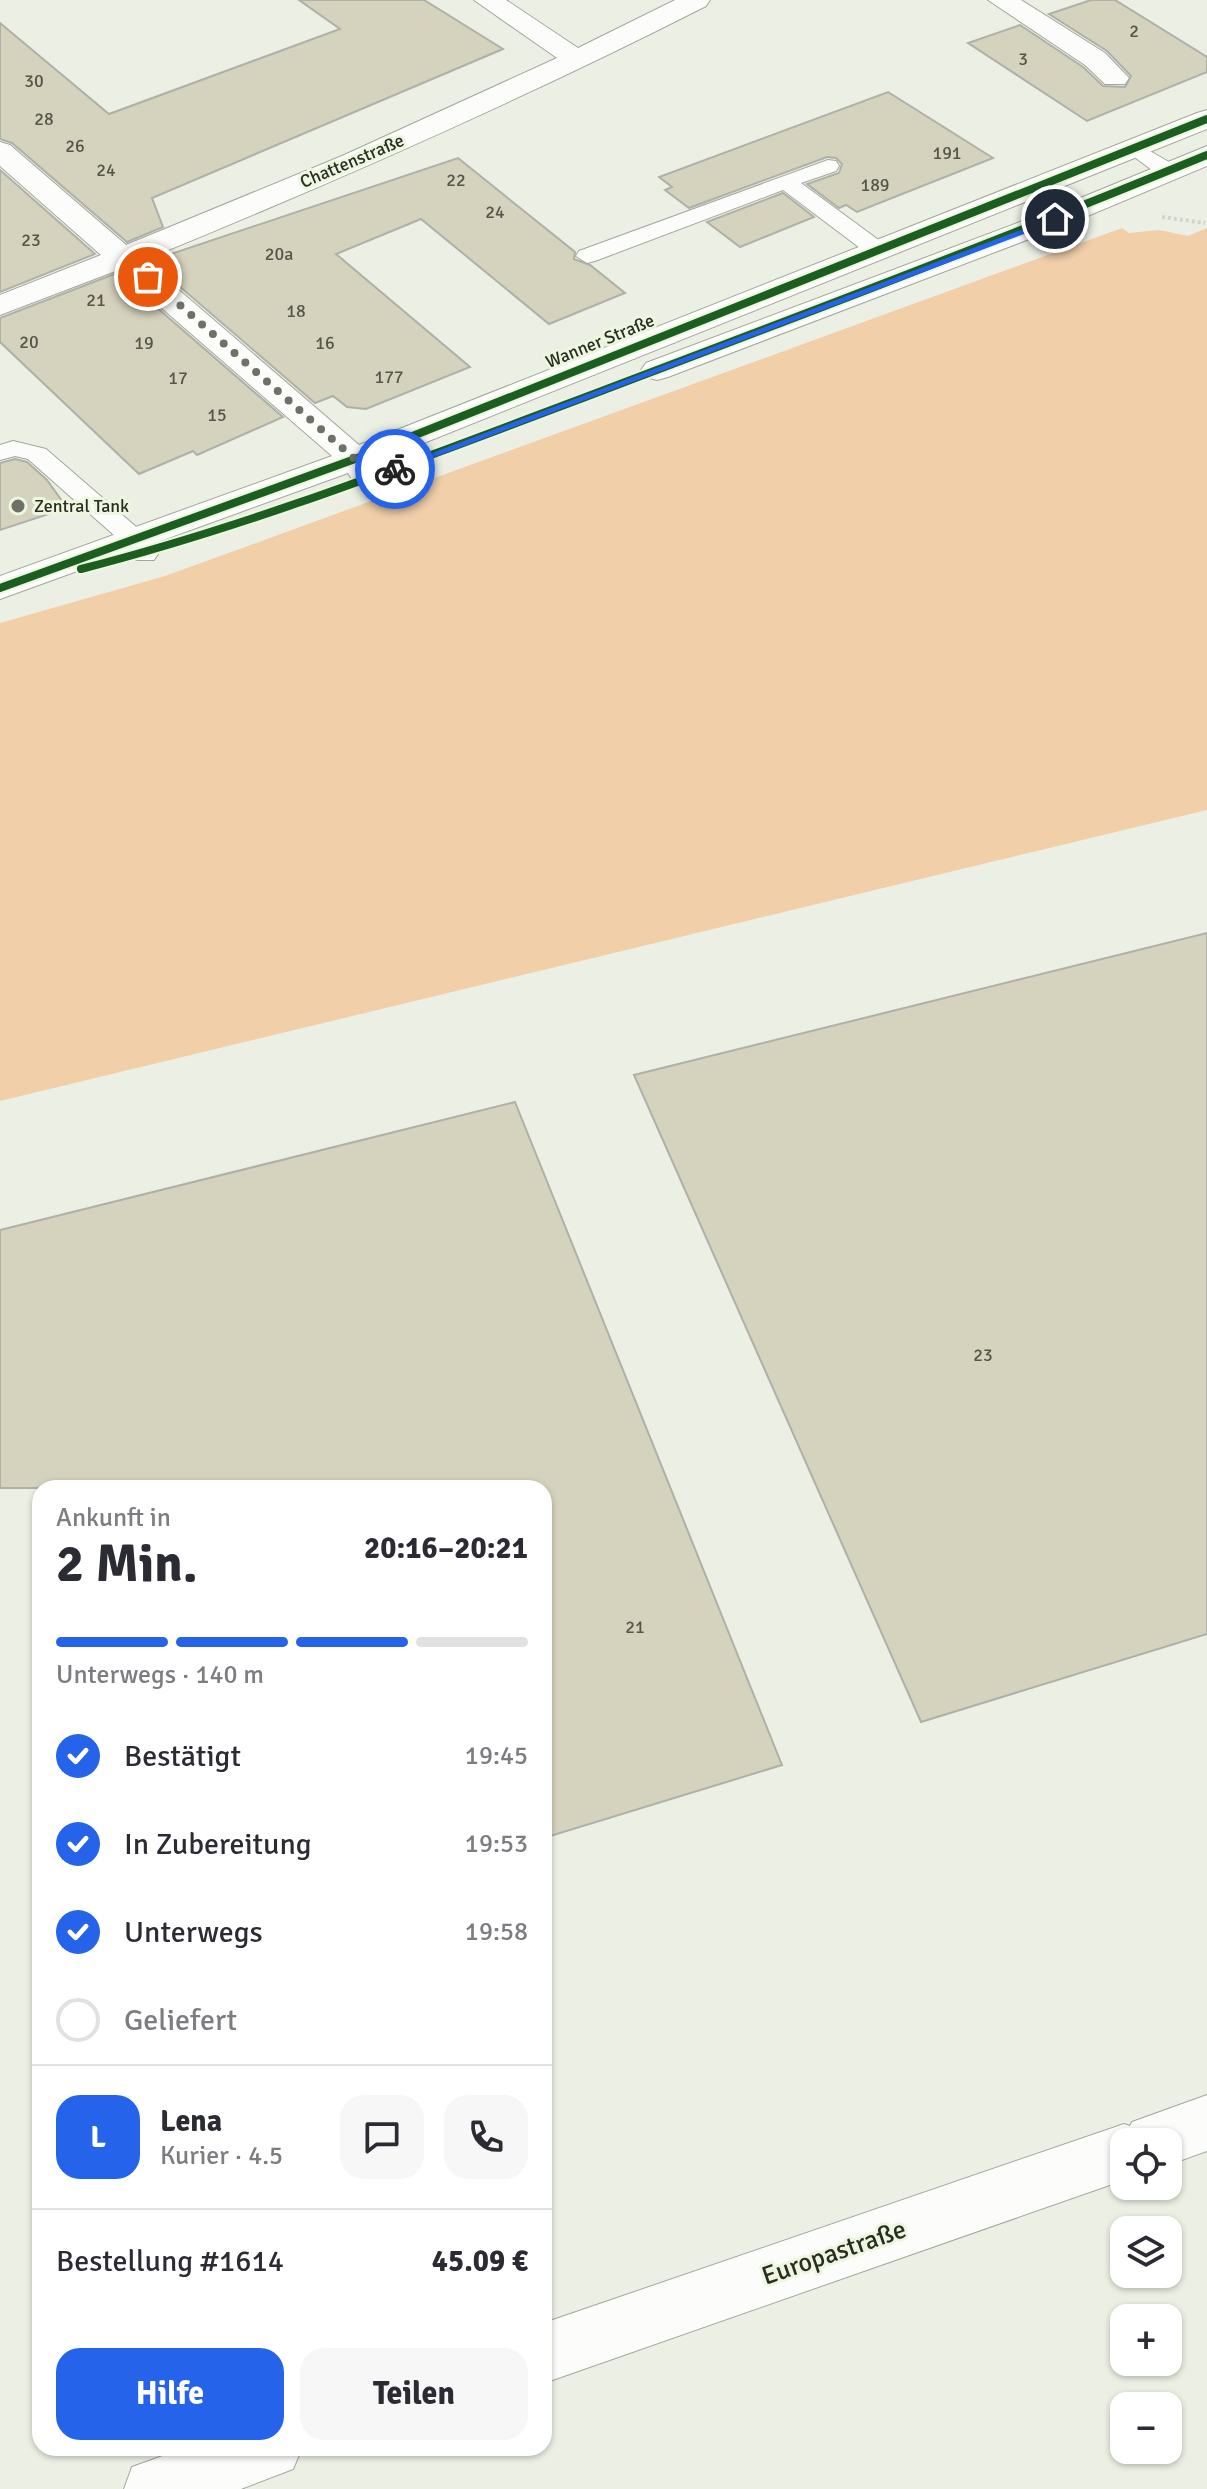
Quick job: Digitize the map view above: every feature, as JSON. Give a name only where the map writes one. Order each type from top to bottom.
[{"type":"street","points":[[488,0],[579,61]]},
{"type":"street","name":"Chattenstraße","points":[[0,306],[447,121],[579,61],[696,0]]},
{"type":"street","points":[[1002,0],[1095,59],[1115,78]]},
{"type":"street","name":"Wanner Straße","points":[[362,469],[876,249],[1207,119]]},
{"type":"street","points":[[0,151],[125,256],[362,469]]},
{"type":"street","name":"Wanner Straße","points":[[2,588],[139,546],[362,469],[1055,219],[1207,155]]},
{"type":"street","points":[[1182,2132],[1207,2123]]},
{"type":"street","name":"Europastraße","points":[[552,2350],[1110,2157]]},
{"type":"street","points":[[154,2489],[249,2456]]},
{"type":"lane","points":[[1136,149],[1168,171]]},
{"type":"lane","points":[[587,256],[828,166]]},
{"type":"lane","points":[[785,182],[876,249]]},
{"type":"lane","points":[[0,453],[13,448],[37,454],[139,546]]},
{"type":"path","points":[[1148,214],[1205,223]]},
{"type":"shaded area","points":[[1122,228],[1129,233],[1159,230],[1188,236],[1207,228],[1207,810],[0,1101],[0,623],[165,576]]},
{"type":"building","points":[[299,0],[424,0],[503,49],[152,198],[163,227],[127,242],[12,143],[0,139],[0,23],[109,114],[340,29]]},
{"type":"building","points":[[1091,0],[1115,0],[1207,57],[1207,72],[1087,121],[968,43],[1020,25],[1083,67],[1103,86],[1125,87],[1131,76],[1107,51],[1049,14]]},
{"type":"building","points":[[888,92],[993,158],[857,212],[846,205],[839,208],[807,184],[839,173],[842,164],[836,158],[827,157],[689,208],[665,190],[672,187],[659,177]]},
{"type":"building","points":[[458,158],[575,252],[574,259],[590,265],[625,293],[549,324],[421,219],[336,254],[470,367],[366,409],[347,407],[333,396],[315,403],[150,261]]},
{"type":"building","points":[[0,170],[95,254],[0,292]]},
{"type":"building","points":[[783,193],[814,217],[740,247],[707,222]]},
{"type":"building","points":[[117,273],[283,417],[197,455],[193,451],[139,474],[0,342],[0,318]]},
{"type":"building","points":[[15,459],[27,462],[47,480],[67,508],[0,530],[0,463]]},
{"type":"building","points":[[1207,933],[1207,1634],[921,1722],[634,1075]]},
{"type":"building","points":[[515,1102],[782,1765],[552,1836],[552,1480],[32,1480],[32,1488],[0,1488],[0,1230]]},
{"type":"cycle path","points":[[0,588],[355,459],[1207,119]]},
{"type":"cycle path","points":[[81,569],[206,535],[390,471],[890,281],[1207,155]]},
{"type":"way so far","points":[[148,277],[355,459],[369,479],[395,469]]},
{"type":"place","name":"Zentral Tank","points":[[18,506]]},
{"type":"route","points":[[395,469],[1055,219]]}]
